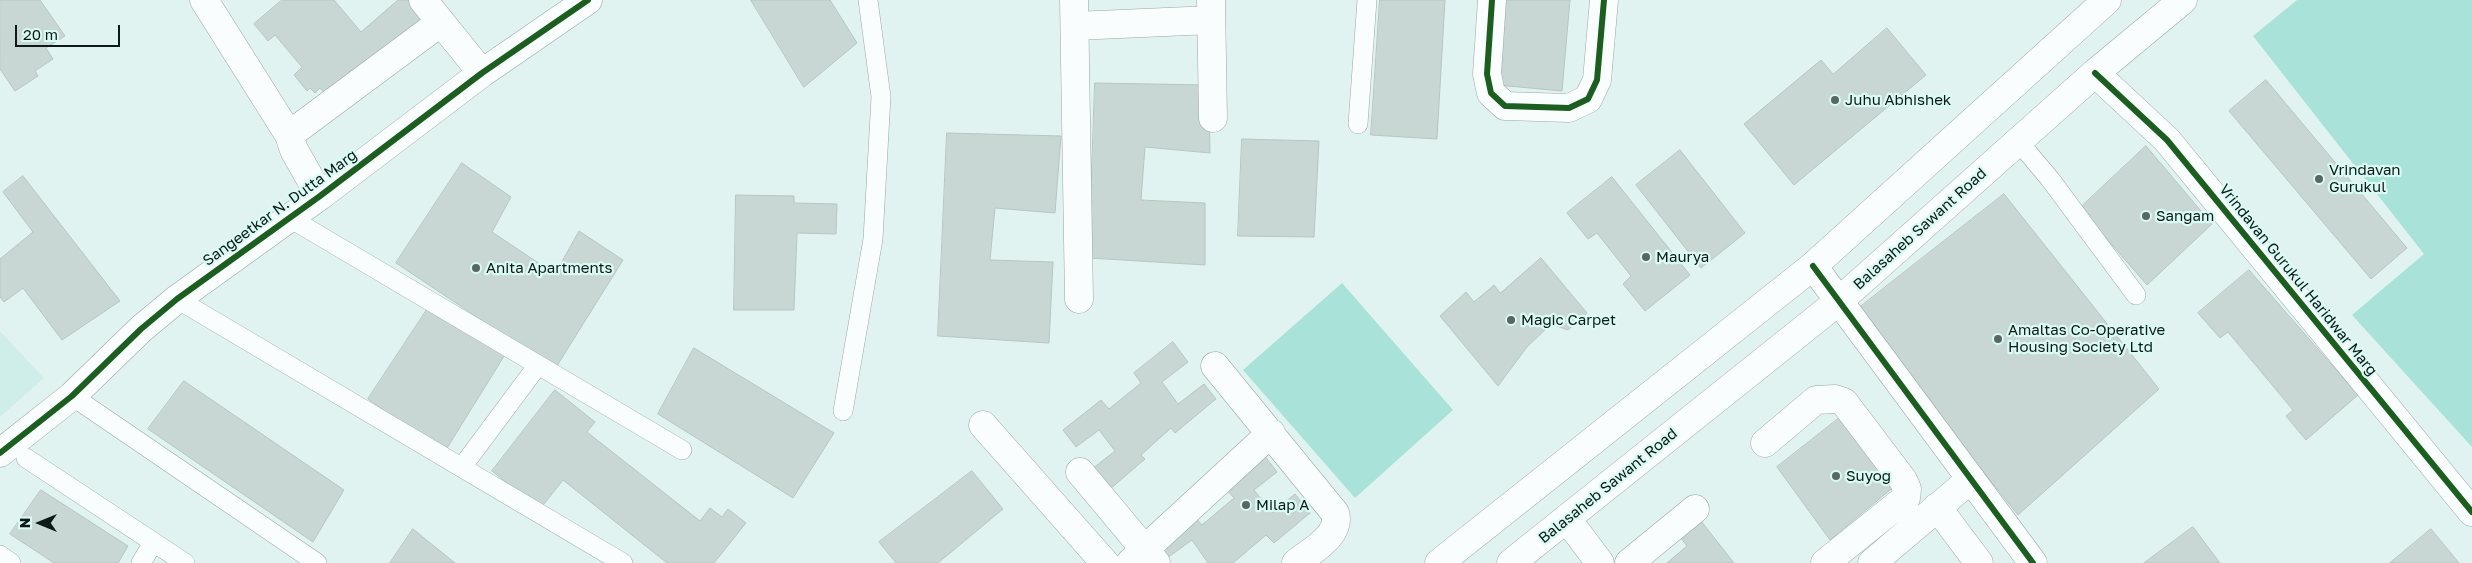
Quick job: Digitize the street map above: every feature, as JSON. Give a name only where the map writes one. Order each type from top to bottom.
[{"type":"street","points":[[204,0],[289,135],[294,150],[320,196]]},
{"type":"street","points":[[423,0],[482,73]]},
{"type":"street","name":"Sangeetkar N. Dutta Marg","points":[[13,456],[141,329],[177,298],[320,196],[482,73],[588,0]]},
{"type":"street","points":[[1492,0],[1487,74],[1491,94],[1505,106],[1569,108],[1588,99],[1597,80],[1604,0]]},
{"type":"street","points":[[1439,563],[1813,266],[2107,0]]},
{"type":"street","name":"Balasaheb Sawant Road","points":[[1511,563],[1839,301],[2095,73],[2183,0]]},
{"type":"street","points":[[1079,299],[1075,13],[1211,10],[1213,118]]},
{"type":"street","points":[[289,135],[441,22]]},
{"type":"street","name":"Vrindavan Gurukul Haridwar Marg","points":[[2095,73],[2167,140],[2472,512]]},
{"type":"street","points":[[1813,266],[2033,563]]},
{"type":"street","points":[[1215,366],[1331,506],[1336,518],[1334,531],[1296,563]]},
{"type":"street","points":[[1765,443],[1816,400],[1835,399],[1844,402],[1903,480],[1907,489],[1906,498],[1825,563]]},
{"type":"street","points":[[983,425],[1105,563]]},
{"type":"street","points":[[1080,472],[1144,559],[1271,433]]},
{"type":"street","points":[[1872,563],[1970,479]]},
{"type":"street","points":[[1937,507],[1979,563]]},
{"type":"street","points":[[1630,563],[1695,509]]},
{"type":"street","points":[[1567,519],[1600,563]]},
{"type":"lane","points":[[843,411],[873,239],[881,97],[868,0]]},
{"type":"lane","points":[[1358,124],[1367,0]]},
{"type":"lane","points":[[2018,141],[2050,179],[2136,295]]},
{"type":"lane","points":[[288,217],[682,450]]},
{"type":"lane","points":[[177,298],[623,563]]},
{"type":"lane","points":[[462,467],[538,365]]},
{"type":"lane","points":[[72,396],[317,563]]},
{"type":"lane","points":[[13,456],[185,563]]},
{"type":"lane","points":[[141,563],[154,543]]},
{"type":"lane","points":[[0,555],[11,563]]},
{"type":"shaded area","points":[[0,331],[44,378],[0,417]]},
{"type":"green space","points":[[2297,0],[2472,0],[2472,447],[2352,315],[2424,254],[2253,36]]},
{"type":"green space","points":[[1342,283],[1453,410],[1355,498],[1243,370]]},
{"type":"building","points":[[0,0],[40,0],[65,36],[46,48],[53,59],[35,71],[38,76],[15,91],[0,69]]},
{"type":"building","points":[[282,0],[334,0],[361,32],[398,0],[415,0],[430,17],[326,95],[320,88],[315,93],[310,88],[307,91],[294,75],[302,67],[275,35],[268,41],[254,24]]},
{"type":"building","points":[[751,0],[830,0],[857,43],[804,87]]},
{"type":"building","points":[[1380,0],[1445,0],[1437,139],[1371,135]]},
{"type":"building","points":[[1504,0],[1570,0],[1562,91],[1497,85]]},
{"type":"building","name":"Juhu Abhishek","points":[[1887,28],[1926,75],[1794,185],[1744,124],[1821,60],[1833,74]]},
{"type":"building","name":"Vrindavan Gurukul","points":[[2266,80],[2407,248],[2371,279],[2229,111]]},
{"type":"building","points":[[1095,83],[1209,85],[1210,153],[1145,147],[1141,200],[1205,203],[1205,265],[1089,258]]},
{"type":"building","points":[[947,133],[1061,136],[1055,213],[995,208],[990,260],[1053,262],[1049,343],[938,336]]},
{"type":"building","points":[[1242,139],[1319,141],[1314,237],[1238,236]]},
{"type":"building","name":"Sangam","points":[[2146,146],[2212,224],[2147,285],[2080,208]]},
{"type":"building","points":[[1680,150],[1745,233],[1701,268],[1636,185]]},
{"type":"building","name":"Anita Apartments","points":[[462,163],[511,197],[492,232],[555,274],[579,231],[623,260],[555,369],[396,263]]},
{"type":"building","points":[[23,176],[120,301],[62,340],[23,288],[4,302],[0,297],[0,259],[33,232],[3,192]]},
{"type":"building","name":"Maurya","points":[[1612,177],[1690,275],[1645,311],[1623,284],[1631,276],[1597,233],[1588,239],[1567,213]]},
{"type":"building","name":"Amaltas Co-Operative Housing Society Ltd","points":[[2004,194],[2159,389],[2018,515],[1855,311]]},
{"type":"building","points":[[736,195],[794,196],[794,203],[837,204],[836,234],[797,233],[794,310],[734,310]]},
{"type":"building","name":"Magic Carpet","points":[[1541,258],[1587,313],[1568,330],[1551,324],[1527,347],[1498,386],[1440,316],[1466,292],[1474,302],[1494,285],[1500,293]]},
{"type":"building","points":[[2249,270],[2358,395],[2306,440],[2286,416],[2293,410],[2228,332],[2220,338],[2198,313]]},
{"type":"building","points":[[428,308],[506,353],[444,453],[368,399]]},
{"type":"building","points":[[1173,342],[1188,362],[1162,382],[1178,404],[1204,384],[1216,399],[1175,433],[1171,428],[1141,455],[1145,459],[1109,490],[1092,469],[1115,451],[1099,430],[1076,447],[1063,430],[1101,400],[1109,409],[1141,383],[1134,373]]},
{"type":"building","points":[[694,348],[834,433],[793,498],[658,414]]},
{"type":"building","points":[[184,381],[344,490],[313,542],[148,429]]},
{"type":"building","points":[[555,390],[595,422],[587,432],[700,521],[710,508],[722,517],[728,509],[746,523],[714,563],[667,563],[563,480],[540,509],[492,471]]},
{"type":"building","name":"Suyog","points":[[1843,415],[1896,485],[1830,540],[1777,467]]},
{"type":"building","name":"Milap A","points":[[1264,455],[1277,472],[1254,490],[1272,513],[1295,494],[1310,513],[1274,543],[1266,535],[1233,563],[1208,563],[1192,540],[1167,558],[1156,545],[1193,515],[1202,525],[1234,498],[1225,488]]},
{"type":"building","points":[[972,471],[1003,509],[938,563],[896,563],[879,542]]},
{"type":"building","points":[[41,490],[128,546],[118,563],[54,563],[10,534]]},
{"type":"building","points":[[1701,521],[1734,563],[1667,563],[1687,546],[1681,538]]},
{"type":"building","points":[[2193,527],[2220,563],[2144,563]]},
{"type":"building","points":[[413,529],[455,563],[390,563]]},
{"type":"building","points":[[2431,529],[2459,563],[2390,563]]},
{"type":"cycle path","points":[[0,453],[72,396],[141,329],[177,299],[320,196],[482,73],[588,0]]},
{"type":"cycle path","points":[[1492,0],[1487,74],[1491,93],[1505,106],[1569,108],[1588,99],[1597,80],[1604,0]]},
{"type":"cycle path","points":[[2095,73],[2167,140],[2472,512]]},
{"type":"cycle path","points":[[1813,266],[2033,563]]},
{"type":"place","name":"Juhu Abhishek","points":[[1835,100]]},
{"type":"place","name":"Vrindavan Gurukul","points":[[2319,179]]},
{"type":"place","name":"Sangam","points":[[2146,216]]},
{"type":"place","name":"Maurya","points":[[1646,257]]},
{"type":"place","name":"Anita Apartments","points":[[476,268]]},
{"type":"place","name":"Magic Carpet","points":[[1511,320]]},
{"type":"place","name":"Amaltas Co-Operative Housing Society Ltd","points":[[1998,339]]},
{"type":"place","name":"Suyog","points":[[1836,476]]},
{"type":"place","name":"Milap A","points":[[1246,505]]}]
